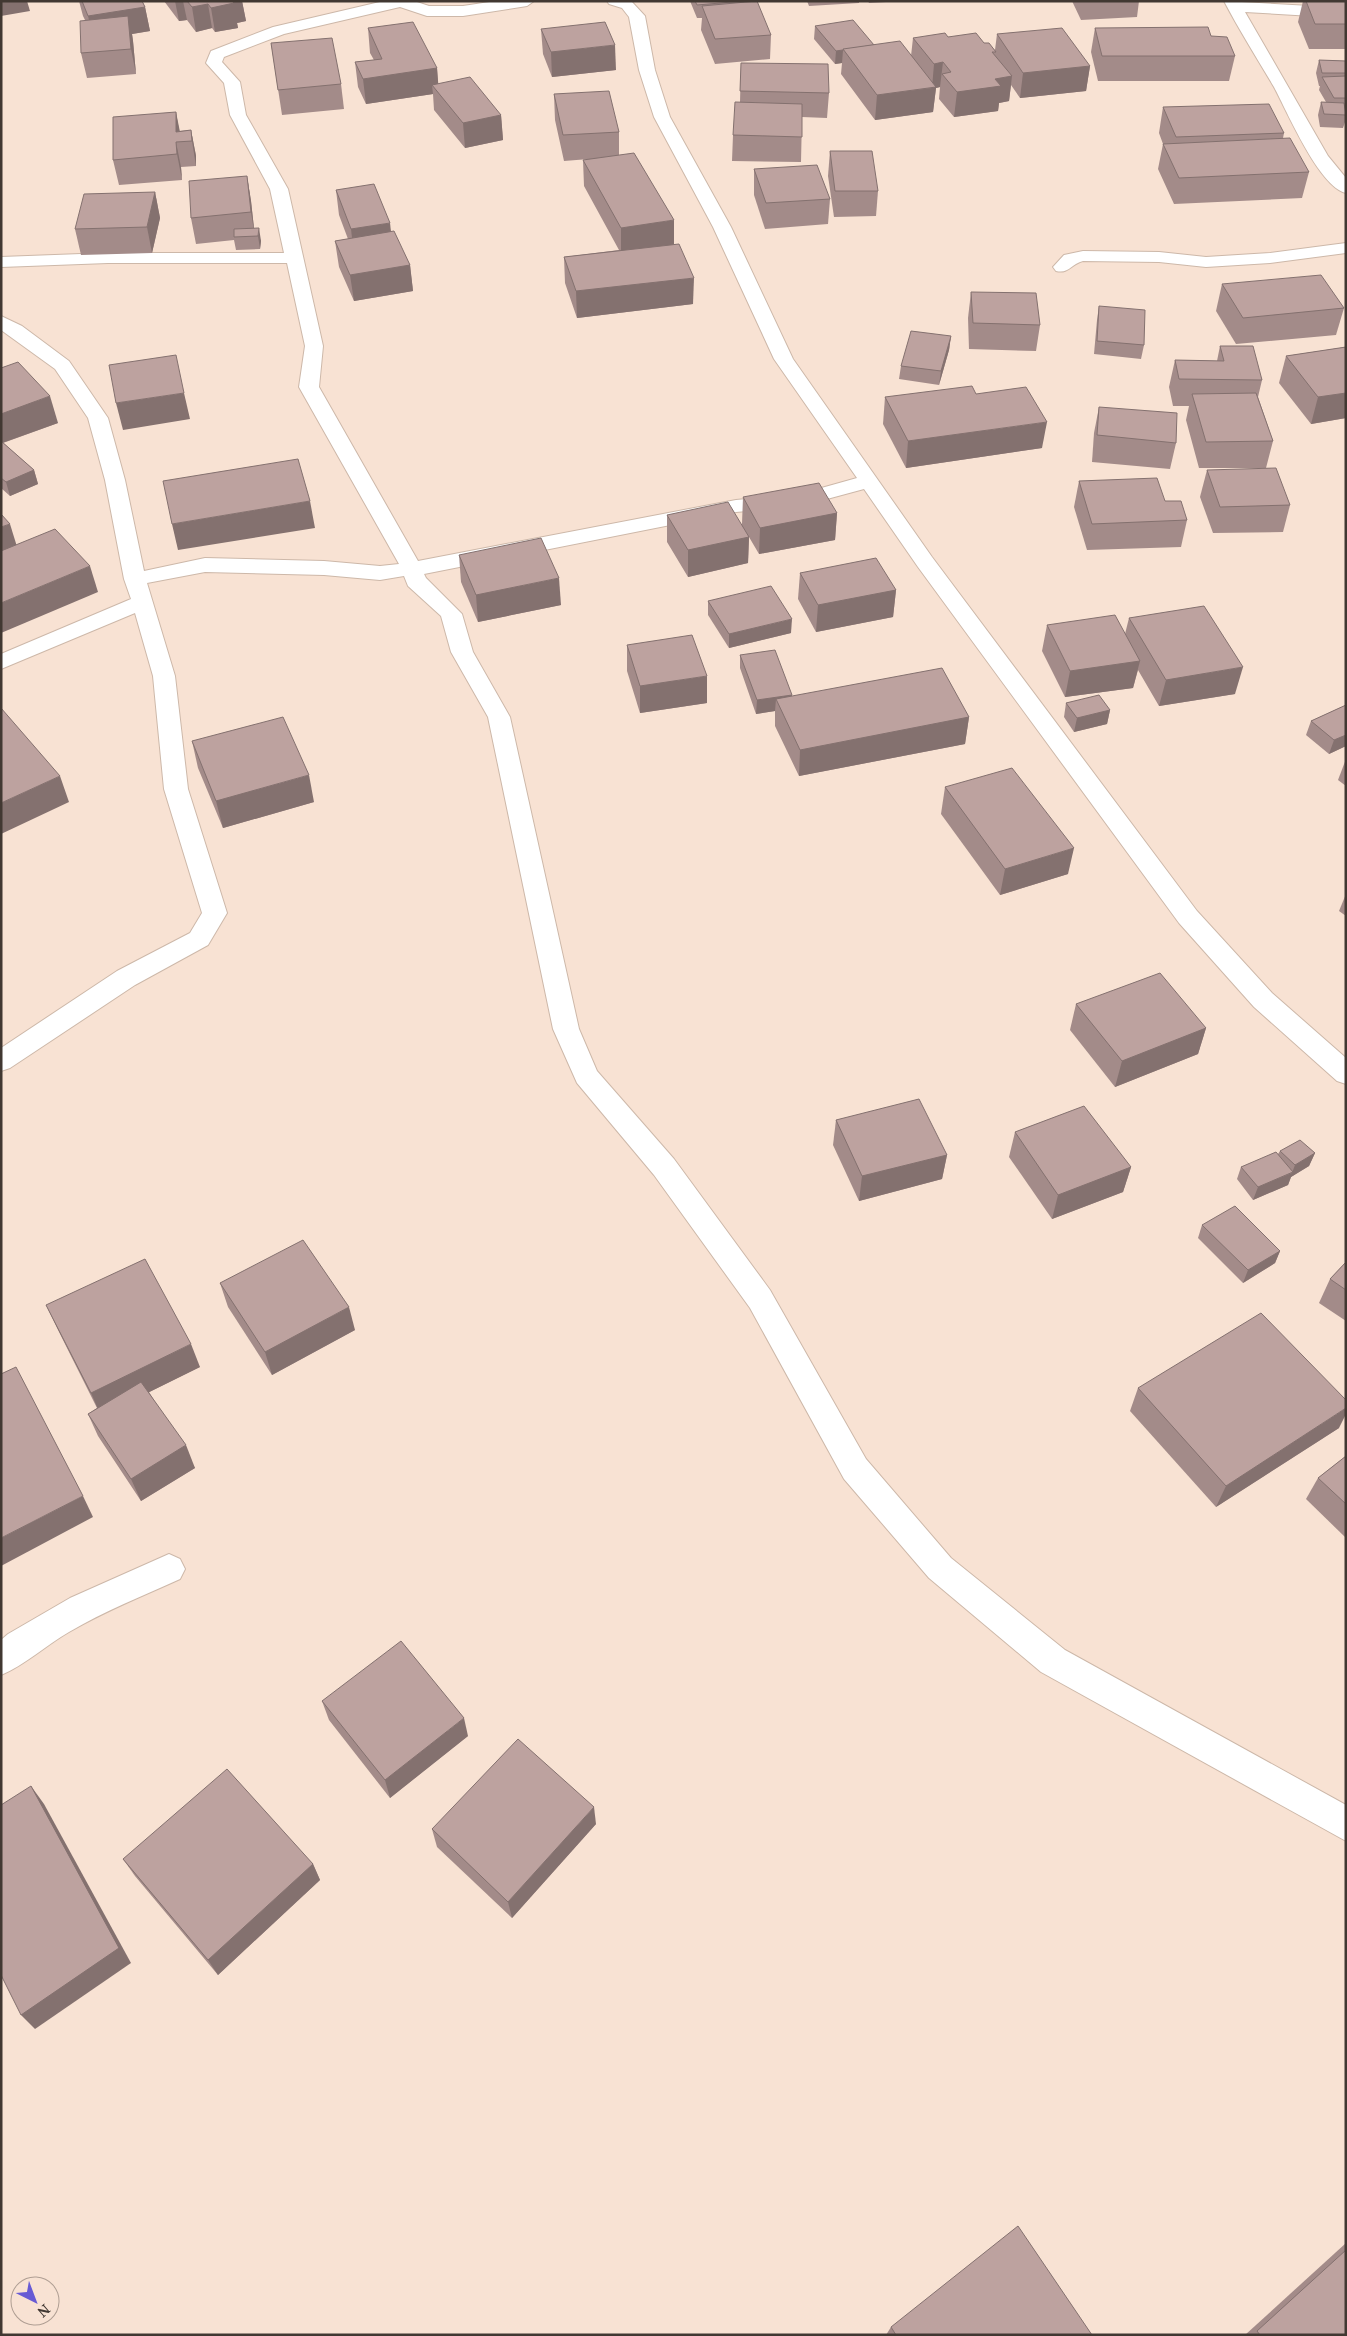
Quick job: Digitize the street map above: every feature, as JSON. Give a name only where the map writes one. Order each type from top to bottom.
[{"type":"street","points":[[527,1],[463,11],[427,11],[399,2],[279,30],[217,54],[214,63],[232,82],[238,115],[279,189],[314,346],[309,387],[412,569],[416,582],[450,614],[462,652],[499,717],[566,1029],[586,1076],[664,1167],[760,1299],[855,1469],[940,1568],[1053,1661],[1346,1824]]},
{"type":"street","points":[[625,3],[637,16],[647,70],[662,117],[722,227],[784,359],[925,562],[1047,724],[1188,918],[1263,1000],[1346,1074]]},
{"type":"street","points":[[1233,4],[1346,13]]},
{"type":"street","points":[[1233,4],[1289,99],[1329,173],[1346,188]]},
{"type":"street","points":[[1323,163],[1346,163]]},
{"type":"street","points":[[1062,267],[1070,259],[1083,256],[1159,257],[1206,262],[1270,258],[1346,248]]},
{"type":"street","points":[[1,262],[108,258],[294,258]]},
{"type":"street","points":[[1,322],[62,365],[98,418],[115,480],[135,579],[164,676],[176,790],[215,913],[198,939],[126,978],[1,1061]]},
{"type":"street","points":[[135,579],[205,565],[324,568],[380,573],[412,569],[441,565],[559,539],[736,506],[801,500],[869,482]]},
{"type":"street","points":[[1,662],[142,602]]},
{"type":"street","points":[[1,1660],[15,1648],[62,1616],[169,1569]]},
{"type":"building","points":[[82,1],[142,1],[145,7],[88,16]]},
{"type":"building","points":[[187,1],[232,1],[234,3],[211,8],[208,4],[192,7]]},
{"type":"building","points":[[695,1],[744,1],[697,5]]},
{"type":"building","points":[[757,1],[771,35],[715,39],[702,6]]},
{"type":"building","points":[[1306,1],[1346,1],[1346,24],[1315,24]]},
{"type":"building","points":[[128,16],[131,49],[81,53],[80,21]]},
{"type":"building","points":[[853,20],[874,45],[836,51],[815,26]]},
{"type":"building","points":[[413,22],[437,68],[363,79],[355,62],[382,59],[368,28]]},
{"type":"building","points":[[605,22],[615,45],[551,52],[541,29]]},
{"type":"building","points":[[1208,27],[1211,36],[1227,37],[1235,56],[1102,56],[1095,28]]},
{"type":"building","points":[[1062,28],[1090,66],[1023,73],[997,34]]},
{"type":"building","points":[[945,33],[948,37],[976,33],[984,43],[989,43],[996,52],[992,52],[1012,76],[995,79],[1001,86],[957,92],[942,74],[951,72],[943,62],[934,64],[913,38]]},
{"type":"building","points":[[332,38],[341,84],[278,90],[271,43]]},
{"type":"building","points":[[900,41],[936,87],[877,95],[843,49]]},
{"type":"building","points":[[1319,60],[1346,61],[1346,73],[1322,73]]},
{"type":"building","points":[[741,63],[828,64],[829,93],[740,91]]},
{"type":"building","points":[[1346,76],[1346,98],[1334,98],[1322,77]]},
{"type":"building","points":[[470,77],[501,115],[463,123],[432,85]]},
{"type":"building","points":[[609,91],[619,132],[563,135],[554,94]]},
{"type":"building","points":[[735,102],[802,104],[802,137],[733,135]]},
{"type":"building","points":[[1321,102],[1344,103],[1346,115],[1324,114]]},
{"type":"building","points":[[1269,104],[1284,133],[1176,137],[1163,107]]},
{"type":"building","points":[[176,112],[176,132],[191,130],[192,141],[176,142],[177,154],[113,160],[113,117]]},
{"type":"building","points":[[1290,138],[1309,172],[1179,178],[1163,144]]},
{"type":"building","points":[[830,151],[872,151],[878,191],[835,191]]},
{"type":"building","points":[[634,153],[674,220],[621,228],[583,160]]},
{"type":"building","points":[[817,165],[830,199],[766,203],[754,169]]},
{"type":"building","points":[[247,176],[251,212],[191,218],[189,181]]},
{"type":"building","points":[[374,184],[390,223],[351,229],[336,190]]},
{"type":"building","points":[[155,192],[147,227],[75,229],[84,194]]},
{"type":"building","points":[[259,228],[258,236],[234,237],[234,229]]},
{"type":"building","points":[[394,231],[410,265],[350,275],[335,241]]},
{"type":"building","points":[[679,244],[694,278],[576,291],[564,257]]},
{"type":"building","points":[[1321,275],[1344,308],[1243,318],[1222,284]]},
{"type":"building","points":[[971,292],[1036,293],[1040,325],[973,323]]},
{"type":"building","points":[[1099,306],[1145,310],[1144,345],[1097,341]]},
{"type":"building","points":[[911,331],[951,336],[941,371],[901,366]]},
{"type":"building","points":[[1220,346],[1253,346],[1262,380],[1179,379],[1175,360],[1224,361]]},
{"type":"building","points":[[1346,347],[1346,393],[1318,397],[1286,356]]},
{"type":"building","points":[[176,355],[184,393],[116,403],[109,365]]},
{"type":"building","points":[[18,362],[50,396],[1,414],[1,368]]},
{"type":"building","points":[[972,386],[976,394],[1026,387],[1047,422],[908,441],[885,397]]},
{"type":"building","points":[[1256,393],[1273,441],[1206,442],[1192,394]]},
{"type":"building","points":[[1099,407],[1177,413],[1176,443],[1097,435]]},
{"type":"building","points":[[1,441],[34,470],[6,482],[1,478]]},
{"type":"building","points":[[298,459],[310,501],[172,524],[163,481]]},
{"type":"building","points":[[1276,468],[1290,505],[1220,507],[1207,470]]},
{"type":"building","points":[[1157,478],[1165,501],[1181,501],[1187,520],[1092,524],[1079,481]]},
{"type":"building","points":[[819,483],[837,513],[760,528],[743,497]]},
{"type":"building","points":[[728,502],[749,537],[688,550],[667,515]]},
{"type":"building","points":[[1,514],[10,524],[1,527]]},
{"type":"building","points":[[55,529],[90,566],[1,603],[1,551]]},
{"type":"building","points":[[541,538],[559,578],[476,595],[459,555]]},
{"type":"building","points":[[876,558],[896,590],[818,605],[800,573]]},
{"type":"building","points":[[771,586],[792,619],[729,634],[708,601]]},
{"type":"building","points":[[1204,606],[1243,667],[1166,680],[1129,618]]},
{"type":"building","points":[[1115,615],[1140,661],[1070,671],[1047,625]]},
{"type":"building","points":[[692,635],[707,676],[640,686],[627,645]]},
{"type":"building","points":[[775,650],[792,695],[757,700],[740,655]]},
{"type":"building","points":[[942,668],[969,717],[800,750],[776,699]]},
{"type":"building","points":[[1099,695],[1110,710],[1077,718],[1066,703]]},
{"type":"building","points":[[1346,705],[1346,735],[1334,740],[1311,721]]},
{"type":"building","points":[[1,708],[60,776],[1,803]]},
{"type":"building","points":[[283,717],[309,775],[216,801],[192,741]]},
{"type":"building","points":[[1012,768],[1074,848],[1005,869],[945,787]]},
{"type":"building","points":[[1160,973],[1206,1028],[1122,1061],[1076,1004]]},
{"type":"building","points":[[919,1099],[947,1155],[862,1176],[836,1120]]},
{"type":"building","points":[[1084,1106],[1131,1167],[1058,1195],[1015,1132]]},
{"type":"building","points":[[1300,1140],[1315,1153],[1295,1165],[1280,1151]]},
{"type":"building","points":[[1276,1152],[1293,1172],[1258,1187],[1241,1167]]},
{"type":"building","points":[[1235,1206],[1280,1251],[1248,1270],[1202,1225]]},
{"type":"building","points":[[303,1240],[349,1307],[265,1352],[220,1283]]},
{"type":"building","points":[[145,1259],[191,1344],[91,1393],[46,1305]]},
{"type":"building","points":[[1346,1262],[1346,1290],[1330,1279]]},
{"type":"building","points":[[1261,1313],[1346,1400],[1346,1408],[1226,1486],[1138,1388]]},
{"type":"building","points":[[16,1367],[83,1496],[1,1538],[1,1374]]},
{"type":"building","points":[[141,1382],[186,1445],[131,1479],[88,1414]]},
{"type":"building","points":[[1346,1456],[1346,1504],[1318,1478]]},
{"type":"building","points":[[401,1641],[464,1718],[385,1780],[322,1701]]},
{"type":"building","points":[[518,1739],[594,1807],[508,1902],[432,1829]]},
{"type":"building","points":[[227,1769],[313,1864],[208,1960],[123,1859]]},
{"type":"building","points":[[31,1786],[119,1948],[21,2015],[1,1975],[1,1805]]},
{"type":"building","points":[[1018,2226],[1092,2335],[896,2335],[891,2327]]},
{"type":"building","points":[[1346,2250],[1346,2335],[1260,2335],[1257,2331]]}]
